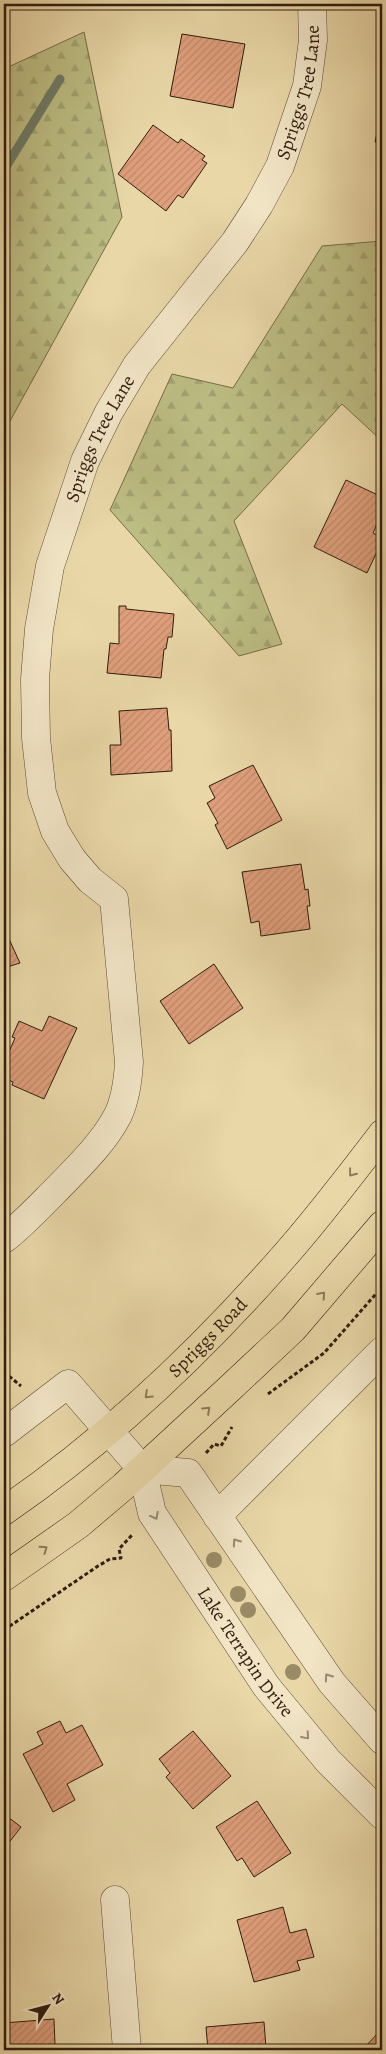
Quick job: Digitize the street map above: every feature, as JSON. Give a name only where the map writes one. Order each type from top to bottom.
[{"type":"main road","name":"Spriggs Road","points":[[4,1511],[52,1478],[108,1431],[218,1328],[279,1262],[382,1134]]},
{"type":"main road","points":[[4,1577],[78,1525],[142,1470],[293,1328],[382,1225]]},
{"type":"street","name":"Spriggs Tree Lane","points":[[4,1240],[83,1163],[110,1129],[119,1113],[124,1097],[129,1062],[114,899],[90,880],[72,859],[55,831],[42,793],[36,738],[35,679],[39,629],[50,566],[85,461],[109,412],[137,365],[235,242],[259,205],[280,166],[307,86],[313,40],[312,4]]},
{"type":"street","points":[[217,1516],[382,1351]]},
{"type":"street","name":"Lake Terrapin Drive","points":[[4,1432],[68,1384],[142,1470],[152,1513],[266,1686],[328,1761],[382,1815]]},
{"type":"street","points":[[142,1470],[188,1473],[332,1683],[382,1740]]},
{"type":"street","points":[[115,1900],[127,2050]]},
{"type":"path","points":[[266,1396],[324,1353],[382,1288]]},
{"type":"path","points":[[214,1444],[221,1446],[233,1426]]},
{"type":"path","points":[[4,1630],[98,1566],[113,1558],[121,1558],[120,1549]]},
{"type":"green space","points":[[84,32],[122,217],[4,432],[4,69]]},
{"type":"green space","points":[[382,241],[382,441],[342,404],[234,521],[282,644],[239,656],[110,510],[172,374],[233,388],[322,246]]},
{"type":"building","points":[[182,34],[245,44],[233,108],[170,96]]},
{"type":"building","points":[[381,75],[382,103],[378,103]]},
{"type":"building","points":[[382,108],[382,143],[375,142]]},
{"type":"building","points":[[153,125],[178,143],[181,139],[205,156],[202,160],[207,163],[183,198],[178,195],[166,211],[118,174]]},
{"type":"building","points":[[346,480],[382,497],[382,513],[373,533],[382,538],[382,541],[367,573],[314,547]]},
{"type":"building","points":[[119,606],[126,606],[126,609],[174,614],[172,637],[168,637],[166,649],[164,649],[161,678],[107,673],[110,643],[119,644]]},
{"type":"building","points":[[167,708],[169,730],[171,730],[172,771],[111,775],[110,745],[121,745],[119,711]]},
{"type":"building","points":[[253,765],[282,820],[227,849],[215,825],[218,823],[207,803],[215,798],[209,786]]},
{"type":"building","points":[[301,864],[305,890],[308,889],[310,906],[307,906],[310,929],[261,936],[259,921],[251,923],[242,872]]},
{"type":"building","points":[[4,928],[20,963],[4,968]]},
{"type":"building","points":[[214,964],[243,1008],[189,1044],[160,1001]]},
{"type":"building","points":[[49,1016],[77,1028],[44,1099],[12,1085],[13,1082],[4,1078],[4,1063],[15,1038],[12,1037],[19,1021],[42,1031]]},
{"type":"building","points":[[60,1721],[66,1733],[82,1725],[103,1765],[67,1784],[75,1800],[53,1812],[23,1754],[43,1744],[37,1732]]},
{"type":"building","points":[[193,1731],[231,1776],[193,1809],[166,1777],[170,1773],[159,1759]]},
{"type":"building","points":[[257,1801],[291,1853],[254,1877],[242,1858],[237,1861],[216,1827]]},
{"type":"building","points":[[4,1814],[21,1827],[4,1849]]},
{"type":"building","points":[[283,1907],[290,1933],[306,1929],[314,1957],[297,1961],[300,1970],[254,1982],[237,1920]]},
{"type":"building","points":[[4,1927],[8,1927],[9,1986],[4,1986]]},
{"type":"building","points":[[54,2019],[55,2045],[43,2046],[44,2050],[4,2050],[4,2023]]},
{"type":"building","points":[[264,2022],[266,2048],[255,2050],[208,2050],[206,2027]]},
{"type":"building","points":[[382,2029],[382,2050],[362,2050]]},
{"type":"waterway","points":[[4,170],[60,79]]}]
